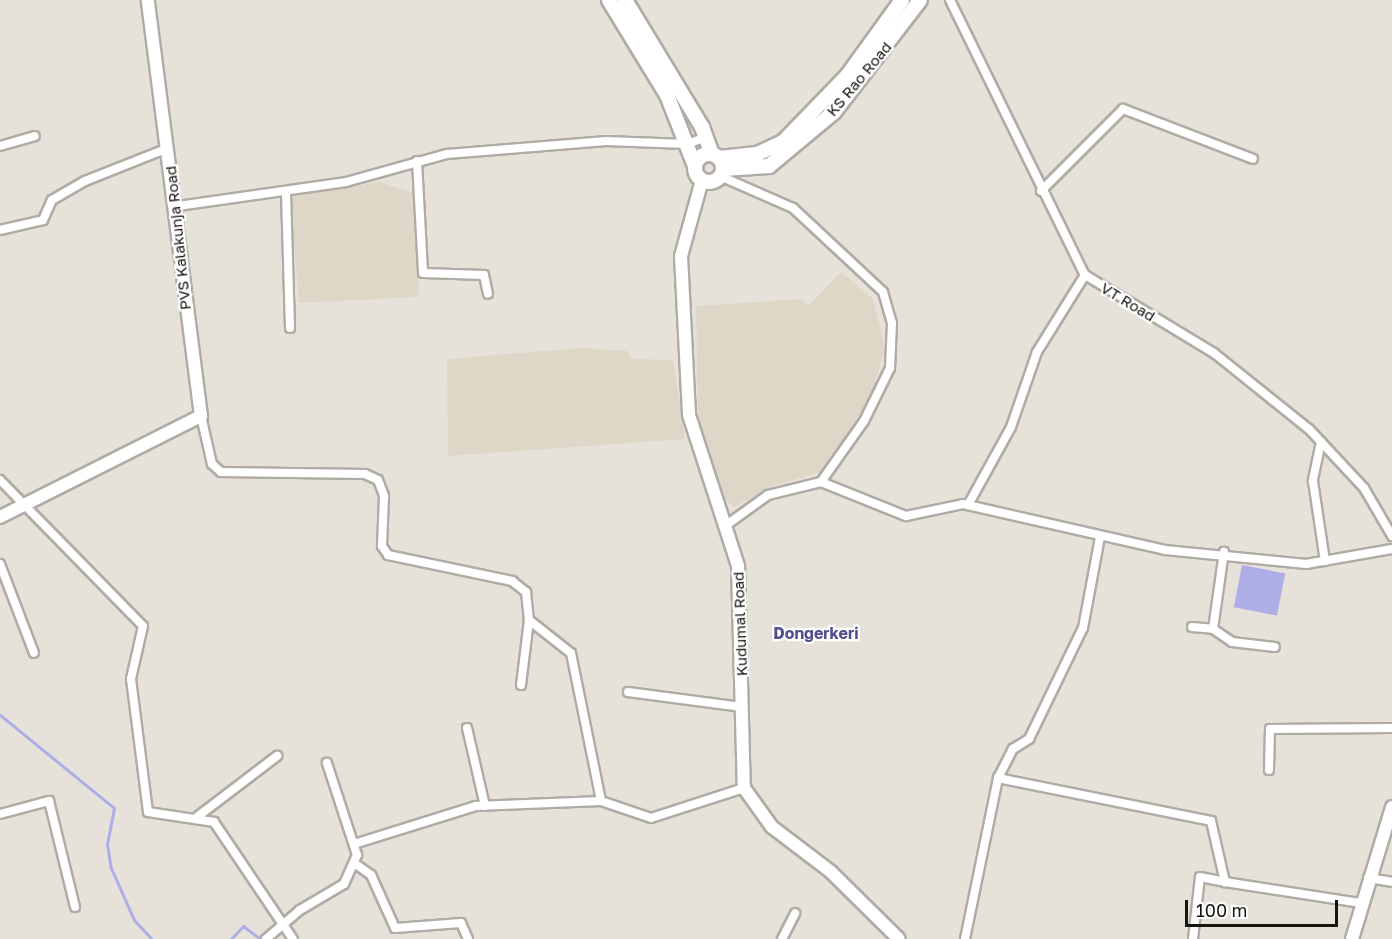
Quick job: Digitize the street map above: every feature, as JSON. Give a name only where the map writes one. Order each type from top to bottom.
[{"type":"main road","points":[[609,0],[667,95],[702,180],[718,164],[757,154],[783,142],[847,76],[902,0]]},
{"type":"main road","points":[[625,0],[706,137],[718,164]]},
{"type":"main road","name":"KS Rao Road","points":[[718,164],[769,165],[834,112],[920,0]]},
{"type":"main road","points":[[695,166],[700,157],[718,164]]},
{"type":"street","name":"PVS Kalakunja Road","points":[[148,0],[178,206],[183,299],[201,416],[212,464],[220,472],[365,474],[378,480],[388,555],[512,581],[526,592],[529,620]]},
{"type":"street","name":"VT Road","points":[[950,0],[1041,191],[1085,275],[1214,353],[1321,442],[1364,488],[1392,536]]},
{"type":"street","points":[[1041,191],[1123,109],[1253,159]]},
{"type":"street","points":[[0,146],[34,136]]},
{"type":"street","points":[[178,206],[286,193],[417,161],[606,141],[687,144],[706,137]]},
{"type":"street","points":[[0,230],[43,220],[52,200],[85,181],[168,148]]},
{"type":"street","points":[[417,161],[423,273],[484,275],[488,294]]},
{"type":"street","points":[[718,164],[793,208],[882,292],[892,323],[890,368],[864,421],[821,482]]},
{"type":"street","name":"Kudumal Road","points":[[702,180],[681,256],[689,415],[738,566],[744,788]]},
{"type":"street","points":[[286,193],[290,328]]},
{"type":"street","points":[[968,506],[1011,427],[1037,352],[1085,275]]},
{"type":"street","points":[[0,517],[23,508],[201,416]]},
{"type":"street","points":[[1321,442],[1313,481],[1325,561]]},
{"type":"street","points":[[0,480],[23,508],[143,626],[131,679],[143,798],[148,812],[197,817],[224,833],[284,921],[293,939]]},
{"type":"street","points":[[725,526],[768,495],[821,482],[906,516],[968,506],[1165,550],[1224,552],[1325,561],[1357,551],[1392,549]]},
{"type":"street","points":[[965,939],[998,778],[1013,749],[1029,739],[1083,628],[1100,537]]},
{"type":"street","points":[[1213,629],[1224,552]]},
{"type":"street","points":[[0,564],[34,652]]},
{"type":"street","points":[[521,685],[529,620]]},
{"type":"street","points":[[529,620],[571,653],[601,801]]},
{"type":"street","points":[[1192,627],[1213,629],[1232,642],[1275,647]]},
{"type":"street","points":[[628,692],[742,707]]},
{"type":"street","points":[[467,728],[485,806]]},
{"type":"street","points":[[1269,770],[1270,729],[1392,728]]},
{"type":"street","points":[[197,817],[277,756]]},
{"type":"street","points":[[266,939],[284,921],[344,884],[354,863],[354,844],[327,763]]},
{"type":"street","points":[[998,778],[1211,821],[1226,882]]},
{"type":"street","points":[[354,844],[485,806],[601,801],[651,818],[744,788],[772,827],[831,872],[899,939]]},
{"type":"street","points":[[0,814],[49,801],[75,907]]},
{"type":"street","points":[[1352,939],[1368,878],[1392,807]]},
{"type":"street","points":[[354,863],[370,875],[395,928],[461,923],[468,939]]},
{"type":"street","points":[[1193,939],[1200,877],[1361,903]]},
{"type":"street","points":[[1368,878],[1392,882]]},
{"type":"street","points":[[782,939],[795,913]]},
{"type":"shaded area","points":[[379,182],[418,194],[426,204],[418,297],[299,303],[290,197]]},
{"type":"shaded area","points":[[841,272],[873,299],[885,348],[870,399],[821,472],[776,485],[734,507],[725,499],[698,419],[696,306],[802,299],[808,306]]},
{"type":"shaded area","points":[[581,348],[628,351],[630,359],[673,360],[685,439],[448,456],[447,359]]},
{"type":"water","points":[[1242,565],[1285,573],[1277,616],[1234,607]]},
{"type":"waterway","points":[[0,715],[114,808],[107,844],[111,868],[134,920],[152,939]]},
{"type":"waterway","points":[[231,939],[243,926],[260,939]]},
{"type":"district","name":"Dongerkeri","points":[[816,633]]}]
